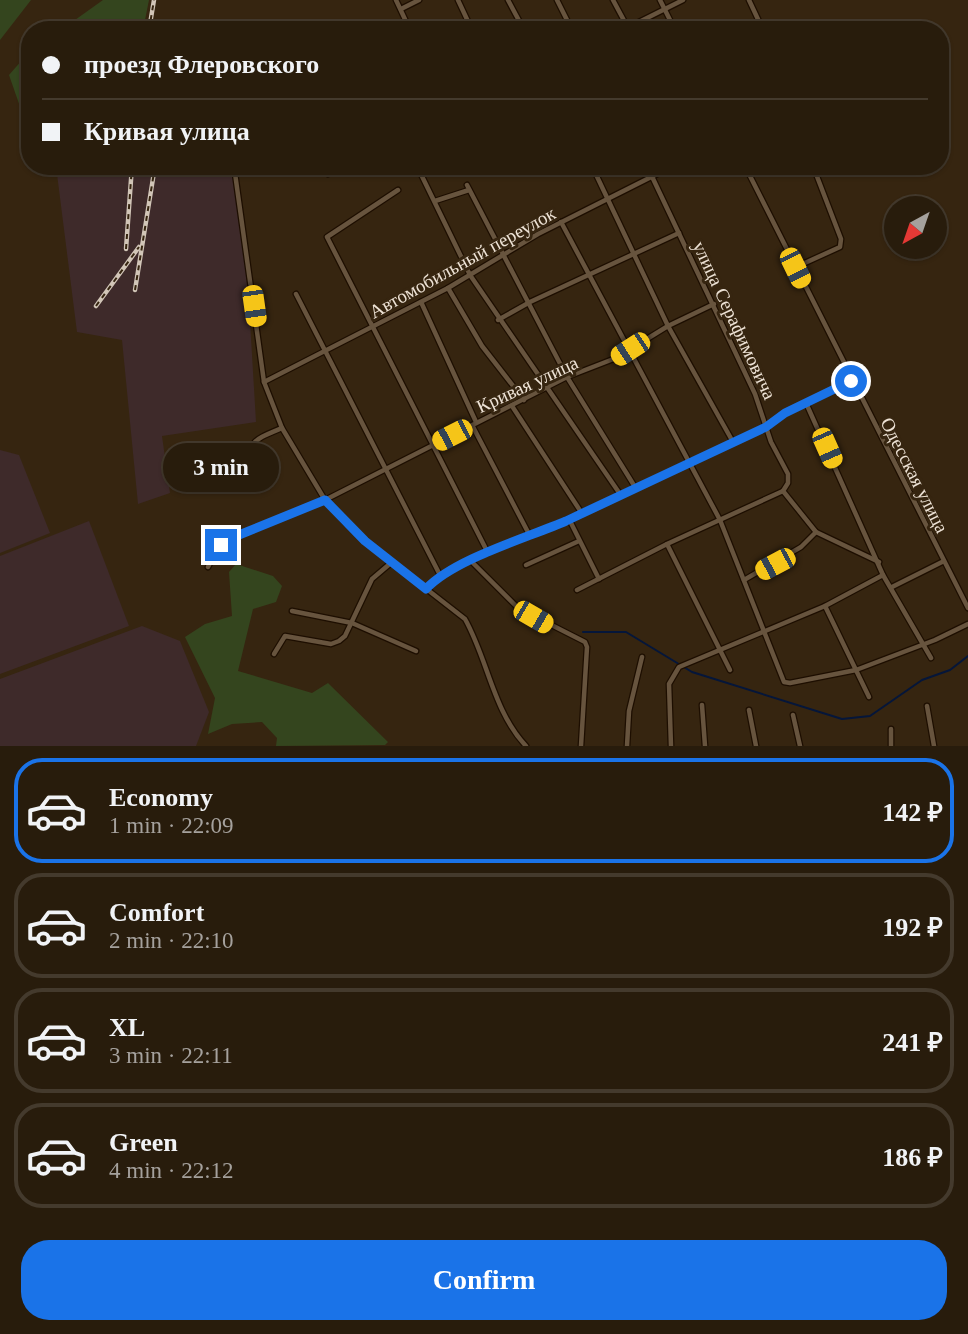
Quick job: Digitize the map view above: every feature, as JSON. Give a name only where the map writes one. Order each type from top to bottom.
[{"type":"street","points":[[397,0],[406,21]]},
{"type":"street","points":[[401,9],[419,0]]},
{"type":"street","points":[[458,0],[468,21]]},
{"type":"street","points":[[508,0],[519,21]]},
{"type":"street","points":[[557,0],[568,21]]},
{"type":"street","points":[[613,0],[622,21]]},
{"type":"street","points":[[660,0],[671,21]]},
{"type":"street","points":[[642,21],[683,0]]},
{"type":"street","points":[[749,0],[759,21]]},
{"type":"street","points":[[235,175],[264,382],[282,428],[325,500],[365,541],[465,619],[504,715],[526,746]]},
{"type":"street","points":[[422,175],[470,275],[498,320],[620,494]]},
{"type":"street","points":[[596,175],[668,326],[733,442]]},
{"type":"street","name":"Одесская улица","points":[[748,175],[968,608]]},
{"type":"street","points":[[795,268],[840,247],[841,239],[816,175]]},
{"type":"street","name":"Автомобильный переулок","points":[[264,382],[373,328],[561,222],[652,176]]},
{"type":"street","name":"улица Серафимовича","points":[[652,176],[755,394],[766,427],[788,474],[788,483],[783,491]]},
{"type":"street","points":[[435,201],[468,188],[567,377],[635,487]]},
{"type":"street","points":[[398,190],[327,237],[488,553]]},
{"type":"street","points":[[561,222],[691,461],[720,520],[783,681],[790,684],[856,670],[968,624]]},
{"type":"street","points":[[498,320],[530,302],[679,233]]},
{"type":"street","points":[[448,288],[482,346],[524,400]]},
{"type":"street","points":[[296,293],[383,471],[441,577]]},
{"type":"street","points":[[421,302],[474,424],[530,536]]},
{"type":"street","name":"Кривая улица","points":[[208,567],[215,553],[229,539],[325,500],[567,377],[600,366],[668,326],[714,304]]},
{"type":"street","points":[[426,589],[441,577],[488,553],[569,519],[766,427],[851,381]]},
{"type":"street","name":"улица Серафимовича","points":[[806,403],[883,575],[931,658]]},
{"type":"street","points":[[512,406],[581,512]]},
{"type":"street","points":[[248,475],[248,448],[252,443],[282,428]]},
{"type":"street","points":[[577,590],[667,544],[783,491],[816,531],[879,562]]},
{"type":"street","points":[[569,519],[599,579]]},
{"type":"street","points":[[744,580],[801,547],[816,531]]},
{"type":"street","points":[[526,565],[579,541]]},
{"type":"street","points":[[667,544],[730,670]]},
{"type":"street","points":[[892,587],[944,561]]},
{"type":"street","points":[[274,654],[285,636],[331,644],[345,636],[372,579],[392,562]]},
{"type":"street","points":[[471,562],[518,608],[585,642],[587,648],[581,746]]},
{"type":"street","points":[[671,746],[668,684],[681,666],[825,606],[883,575]]},
{"type":"street","points":[[825,606],[869,697]]},
{"type":"street","points":[[292,611],[352,622],[416,651]]},
{"type":"street","points":[[627,746],[629,711],[642,657]]},
{"type":"street","points":[[702,705],[705,746]]},
{"type":"street","points":[[927,706],[934,746]]},
{"type":"street","points":[[749,710],[756,746]]},
{"type":"street","points":[[793,715],[800,746]]},
{"type":"street","points":[[891,729],[891,746]]},
{"type":"shaded area","points":[[57,175],[233,175],[248,288],[256,422],[162,436],[170,493],[138,504],[122,340],[77,332]]},
{"type":"shaded area","points":[[0,450],[19,455],[50,533],[0,553]]},
{"type":"shaded area","points":[[89,521],[129,626],[0,674],[0,556]]},
{"type":"shaded area","points":[[142,626],[180,641],[209,712],[196,746],[0,746],[0,679]]},
{"type":"green space","points":[[0,0],[31,0],[0,40]]},
{"type":"green space","points":[[103,0],[149,0],[145,21],[74,21]]},
{"type":"green space","points":[[21,61],[21,109],[9,75]]},
{"type":"green space","points":[[236,564],[273,576],[282,586],[276,602],[253,609],[238,671],[312,693],[328,683],[388,742],[385,745],[276,746],[277,738],[262,722],[232,724],[208,734],[215,698],[185,637],[205,624],[232,616],[229,572]]},
{"type":"waterway","points":[[583,632],[626,632],[692,672],[842,719],[870,716],[922,680],[950,670],[968,656]]},
{"type":"railway","points":[[150,21],[154,0]]},
{"type":"railway","points":[[126,249],[131,175]]},
{"type":"railway","points":[[135,290],[154,175]]},
{"type":"railway","points":[[96,306],[139,247]]},
{"type":"route","points":[[221,545],[229,539],[325,500],[365,541],[426,589],[441,577],[488,553],[569,519],[766,427],[785,413],[851,381]]}]
